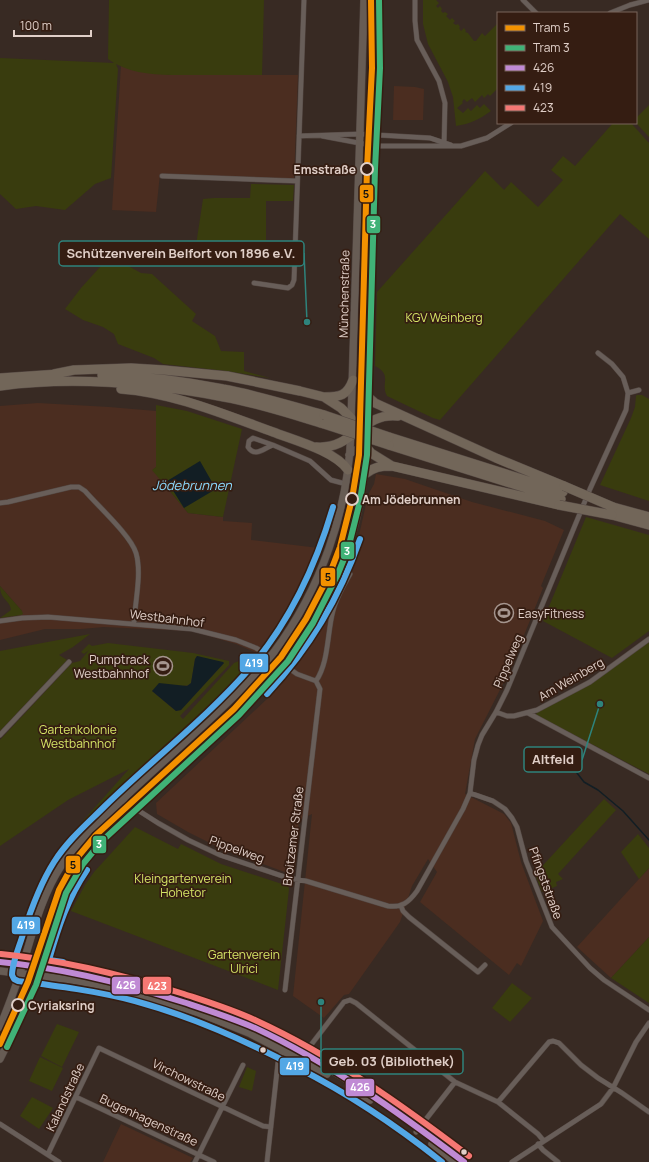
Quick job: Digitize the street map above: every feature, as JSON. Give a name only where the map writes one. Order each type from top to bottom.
[{"type":"highway","points":[[0,386],[54,378],[74,370],[116,369],[177,371],[204,373],[250,380],[324,397],[333,397],[343,395],[348,391],[353,380]]},
{"type":"highway","points":[[0,378],[54,378],[179,390],[225,397],[324,420],[612,511],[649,525]]},
{"type":"highway","points":[[54,378],[178,400],[223,413],[311,446],[339,460],[348,470]]},
{"type":"highway","points":[[366,395],[375,402],[404,417],[496,458],[562,495]]},
{"type":"highway","points":[[324,397],[341,408],[351,418],[366,447],[371,453],[392,466]]},
{"type":"highway","points":[[311,446],[332,447],[350,438],[358,430],[373,420],[388,415],[404,417]]},
{"type":"highway","points":[[365,474],[373,468],[380,466],[392,466],[562,495],[612,511],[649,517]]},
{"type":"main road","name":"Münchenstraße","points":[[0,1027],[20,973],[43,901],[57,873],[80,842],[122,800],[216,714],[258,672],[274,652],[302,608],[317,578],[335,531],[346,484],[350,438],[364,0]]},
{"type":"main road","name":"Münchenstraße","points":[[0,1059],[29,998],[58,908],[74,874],[88,855],[134,808],[270,680],[287,660],[320,610],[340,570],[356,521],[365,474],[370,244],[376,136],[376,0]]},
{"type":"main road","points":[[349,455],[355,450],[358,450],[361,451],[366,458]]},
{"type":"main road","points":[[0,962],[39,966],[101,978],[152,992],[244,1024],[284,1048]]},
{"type":"main road","points":[[0,971],[79,980],[109,987],[199,1013],[249,1033],[284,1048],[363,1090],[417,1130],[464,1162]]},
{"type":"main road","points":[[417,1130],[455,1162]]},
{"type":"street","points":[[254,282],[283,288],[288,288],[294,283],[304,0]]},
{"type":"street","points":[[415,0],[414,21],[417,40],[439,81],[445,103],[444,144]]},
{"type":"street","points":[[523,0],[535,12]]},
{"type":"street","points":[[612,12],[649,0]]},
{"type":"street","points":[[299,136],[360,134],[430,138],[444,144],[454,146],[471,144],[483,140],[496,134],[510,124]]},
{"type":"street","points":[[322,136],[375,146],[444,144]]},
{"type":"street","points":[[162,176],[298,181]]},
{"type":"street","name":"Pippelweg","points":[[122,800],[188,840],[220,855],[288,878],[298,879],[388,906],[401,906],[409,901],[417,891],[457,821],[470,793],[474,760],[482,735],[507,690],[590,489],[622,422],[626,410],[628,393],[625,382],[619,371],[598,353]]},
{"type":"street","points":[[628,393],[639,390]]},
{"type":"street","points":[[273,445],[268,446],[257,453],[252,452],[248,447],[249,441],[253,438],[273,445],[310,461],[331,480],[346,484]]},
{"type":"street","points":[[0,503],[71,487],[79,487],[86,491],[128,538],[137,557],[138,571],[134,623]]},
{"type":"street","name":"Broitzemer Straße","points":[[285,990],[320,689],[317,682],[322,670],[336,602],[350,574]]},
{"type":"street","name":"Westbahnhof","points":[[0,621],[44,617],[134,623],[192,629],[236,640],[264,652],[297,674],[317,682]]},
{"type":"street","name":"Am Weinberg","points":[[496,712],[507,716],[528,713],[565,696],[590,682],[649,639]]},
{"type":"street","points":[[0,735],[69,662]]},
{"type":"street","points":[[528,713],[649,778]]},
{"type":"street","name":"Pfingststraße","points":[[470,793],[493,802],[505,809],[512,818],[517,827],[526,861],[552,928],[601,977],[649,1010]]},
{"type":"street","points":[[401,906],[403,911],[409,917],[478,972],[485,965]]},
{"type":"street","points":[[302,1057],[344,1002],[350,1000],[356,1003],[455,1082],[498,1102],[538,1134],[543,1140]]},
{"type":"street","points":[[512,1162],[543,1140],[597,1107],[613,1088],[636,1042],[649,1023]]},
{"type":"street","points":[[498,1102],[549,1042],[553,1041],[559,1043],[581,1065],[649,1112]]},
{"type":"street","name":"Virchowstraße","points":[[99,1048],[263,1126],[271,1127]]},
{"type":"street","name":"Kalandstraße","points":[[48,1154],[99,1048]]},
{"type":"street","points":[[266,1162],[278,1062],[284,1048]]},
{"type":"street","points":[[195,1162],[243,1065]]},
{"type":"street","points":[[417,1130],[455,1082]]},
{"type":"street","name":"Bugenhagenstraße","points":[[76,1097],[214,1162]]},
{"type":"street","points":[[0,1124],[59,1162]]},
{"type":"street","points":[[538,1144],[558,1162]]},
{"type":"shaded area","points":[[121,65],[170,75],[298,75],[294,179],[160,174],[156,212],[112,210]]},
{"type":"shaded area","points":[[394,86],[424,89],[423,120],[393,120]]},
{"type":"shaded area","points":[[38,403],[156,411],[156,467],[153,470],[188,513],[223,517],[223,521],[252,523],[251,540],[319,548],[302,590],[262,655],[236,644],[192,631],[104,627],[81,629],[45,629],[0,640],[0,618],[21,615],[22,611],[0,586],[0,406]]},
{"type":"shaded area","points":[[376,474],[405,479],[472,502],[545,521],[564,530],[541,586],[543,588],[510,670],[475,739],[465,794],[504,814],[511,823],[521,862],[543,921],[521,966],[517,963],[509,975],[420,902],[437,872],[428,859],[412,886],[400,922],[349,994],[344,995],[324,1018],[293,996],[312,814],[299,820],[294,870],[290,874],[220,848],[188,832],[157,814],[156,803],[267,699],[302,658],[320,629],[356,549],[368,495],[374,484]]},
{"type":"shaded area","points":[[649,868],[649,937],[611,978],[577,947]]},
{"type":"shaded area","points":[[121,1124],[193,1158],[190,1162],[103,1162]]},
{"type":"green space","points":[[109,0],[264,0],[262,75],[157,74],[135,71],[116,64],[118,69],[111,178],[95,184],[65,210],[36,206],[16,209],[0,194],[0,58],[114,63],[108,59]]},
{"type":"green space","points":[[423,0],[436,0],[439,3],[436,6],[438,8],[440,6],[442,9],[441,11],[448,14],[446,16],[450,20],[452,18],[455,21],[453,23],[456,25],[458,24],[461,31],[464,28],[466,31],[465,32],[468,33],[474,41],[476,41],[482,33],[485,36],[497,24],[497,89],[490,96],[488,94],[484,98],[482,95],[475,102],[472,98],[467,102],[464,99],[462,102],[463,103],[457,108],[463,113],[468,108],[471,111],[477,105],[480,108],[484,104],[491,111],[475,121],[456,126],[453,97],[448,82],[428,44],[423,24]]},
{"type":"green space","points":[[649,105],[649,137],[637,124],[637,117]]},
{"type":"green space","name":"KGV Weinberg","points":[[612,124],[632,124],[649,143],[649,239],[620,214],[440,420],[387,396],[385,391],[385,376],[380,369],[375,366],[377,292],[485,171],[504,190],[511,182],[538,207],[563,180],[551,170],[563,156],[575,166]]},
{"type":"green space","points":[[251,184],[294,185],[293,201],[266,201],[266,242],[242,241],[230,252],[196,245],[203,199],[250,198]]},
{"type":"green space","points":[[110,256],[141,273],[152,274],[196,314],[192,321],[215,336],[221,351],[244,352],[244,371],[270,378],[226,371],[163,364],[154,358],[118,344],[114,334],[103,327],[83,320],[65,309],[81,288]]},
{"type":"green space","points":[[637,395],[642,395],[649,399],[649,501],[600,485],[631,418]]},
{"type":"green space","points":[[156,405],[187,411],[242,429],[223,517],[188,513],[152,470],[156,467]]},
{"type":"green space","points":[[586,517],[649,535],[649,631],[612,658],[543,621]]},
{"type":"green space","points":[[0,586],[23,614],[0,618],[11,610],[9,604],[0,591]]},
{"type":"green space","points":[[90,634],[73,647],[59,655],[67,660],[0,731],[0,651]]},
{"type":"green space","points":[[649,642],[649,774],[536,715],[537,712],[592,683]]},
{"type":"green space","name":"Gartenkolonie Westbahnhof","points":[[108,643],[193,653],[229,661],[229,665],[180,716],[183,719],[234,663],[239,661],[253,666],[217,703],[85,824],[67,843],[65,841],[129,769],[68,800],[0,846],[0,740],[72,663],[80,661],[89,650],[84,654],[81,652],[89,644],[92,646]],"holes":[[[197,656],[224,663],[181,710],[176,711],[152,691],[189,685],[191,683],[195,659]]]},
{"type":"green space","points":[[604,799],[616,810],[558,874],[563,879],[556,882],[557,886],[542,892],[535,874]]},
{"type":"green space","name":"Kleingartenverein Hohetor","points":[[135,827],[178,849],[181,844],[221,864],[288,886],[289,889],[278,990],[71,911],[94,872]]},
{"type":"green space","points":[[638,834],[649,848],[649,868],[639,879],[621,852]]},
{"type":"green space","points":[[649,937],[649,1003],[611,978]]},
{"type":"green space","points":[[512,983],[532,998],[510,1022],[492,1008]]},
{"type":"green space","points":[[57,1024],[79,1032],[62,1067],[41,1056]]},
{"type":"green space","points":[[40,1057],[63,1068],[52,1091],[29,1081]]},
{"type":"green space","points":[[247,1067],[256,1071],[252,1091],[239,1087]]},
{"type":"green space","points":[[32,1097],[53,1108],[39,1129],[20,1116]]},
{"type":"water","name":"Jödebrunnen","points":[[200,461],[216,489],[184,508],[167,481]]},
{"type":"water","points":[[197,656],[224,663],[181,710],[176,711],[152,691],[159,683],[187,686],[191,683],[195,659]]},
{"type":"waterway","points":[[577,773],[584,782],[598,790],[623,811],[649,840]]},
{"type":"tram line","name":"5","points":[[0,1044],[28,982],[59,890],[76,859],[96,835],[234,709],[281,657],[306,619],[330,573],[340,547],[352,499],[359,455],[367,169],[372,68],[371,0]]},
{"type":"tram line","name":"3","points":[[7,1047],[36,985],[66,893],[83,864],[102,841],[239,715],[288,661],[313,623],[337,576],[348,549],[360,501],[367,455],[375,169],[380,68],[379,0]]},
{"type":"transit line","name":"419","points":[[333,507],[319,550],[301,591],[278,630],[251,667],[216,704],[78,832],[59,854],[44,879],[33,906],[15,960],[12,975],[14,979],[18,981],[62,987],[135,1001],[177,1014],[218,1030],[278,1058],[336,1089],[390,1123],[442,1162]]},
{"type":"transit line","name":"419","points":[[267,694],[297,658],[322,621],[343,582],[360,539]]},
{"type":"transit line","name":"419","points":[[63,962],[49,960],[64,914],[74,891],[87,870]]},
{"type":"transit line","name":"423","points":[[1,954],[47,960],[93,969],[184,994],[221,1006],[248,1017],[313,1050],[366,1082],[469,1156]]},
{"type":"transit line","name":"426","points":[[0,962],[47,968],[93,977],[183,1002],[255,1028],[310,1057],[363,1089],[464,1162]]},
{"type":"place","name":"Emsstraße","points":[[367,169]]},
{"type":"place","name":"Schützenverein Belfort von 1896 e.V.","points":[[307,322]]},
{"type":"place","name":"Am Jödebrunnen","points":[[352,499]]},
{"type":"place","name":"EasyFitness","points":[[504,613]]},
{"type":"place","name":"Pumptrack Westbahnhof","points":[[163,666]]},
{"type":"place","name":"Altfeld","points":[[600,704]]},
{"type":"place","name":"Geb. 03 (Bibliothek)","points":[[321,1002]]},
{"type":"place","name":"Cyriaksring","points":[[18,1005]]},
{"type":"park label","name":"Gartenverein Ulrici","points":[[244,961]]}]
